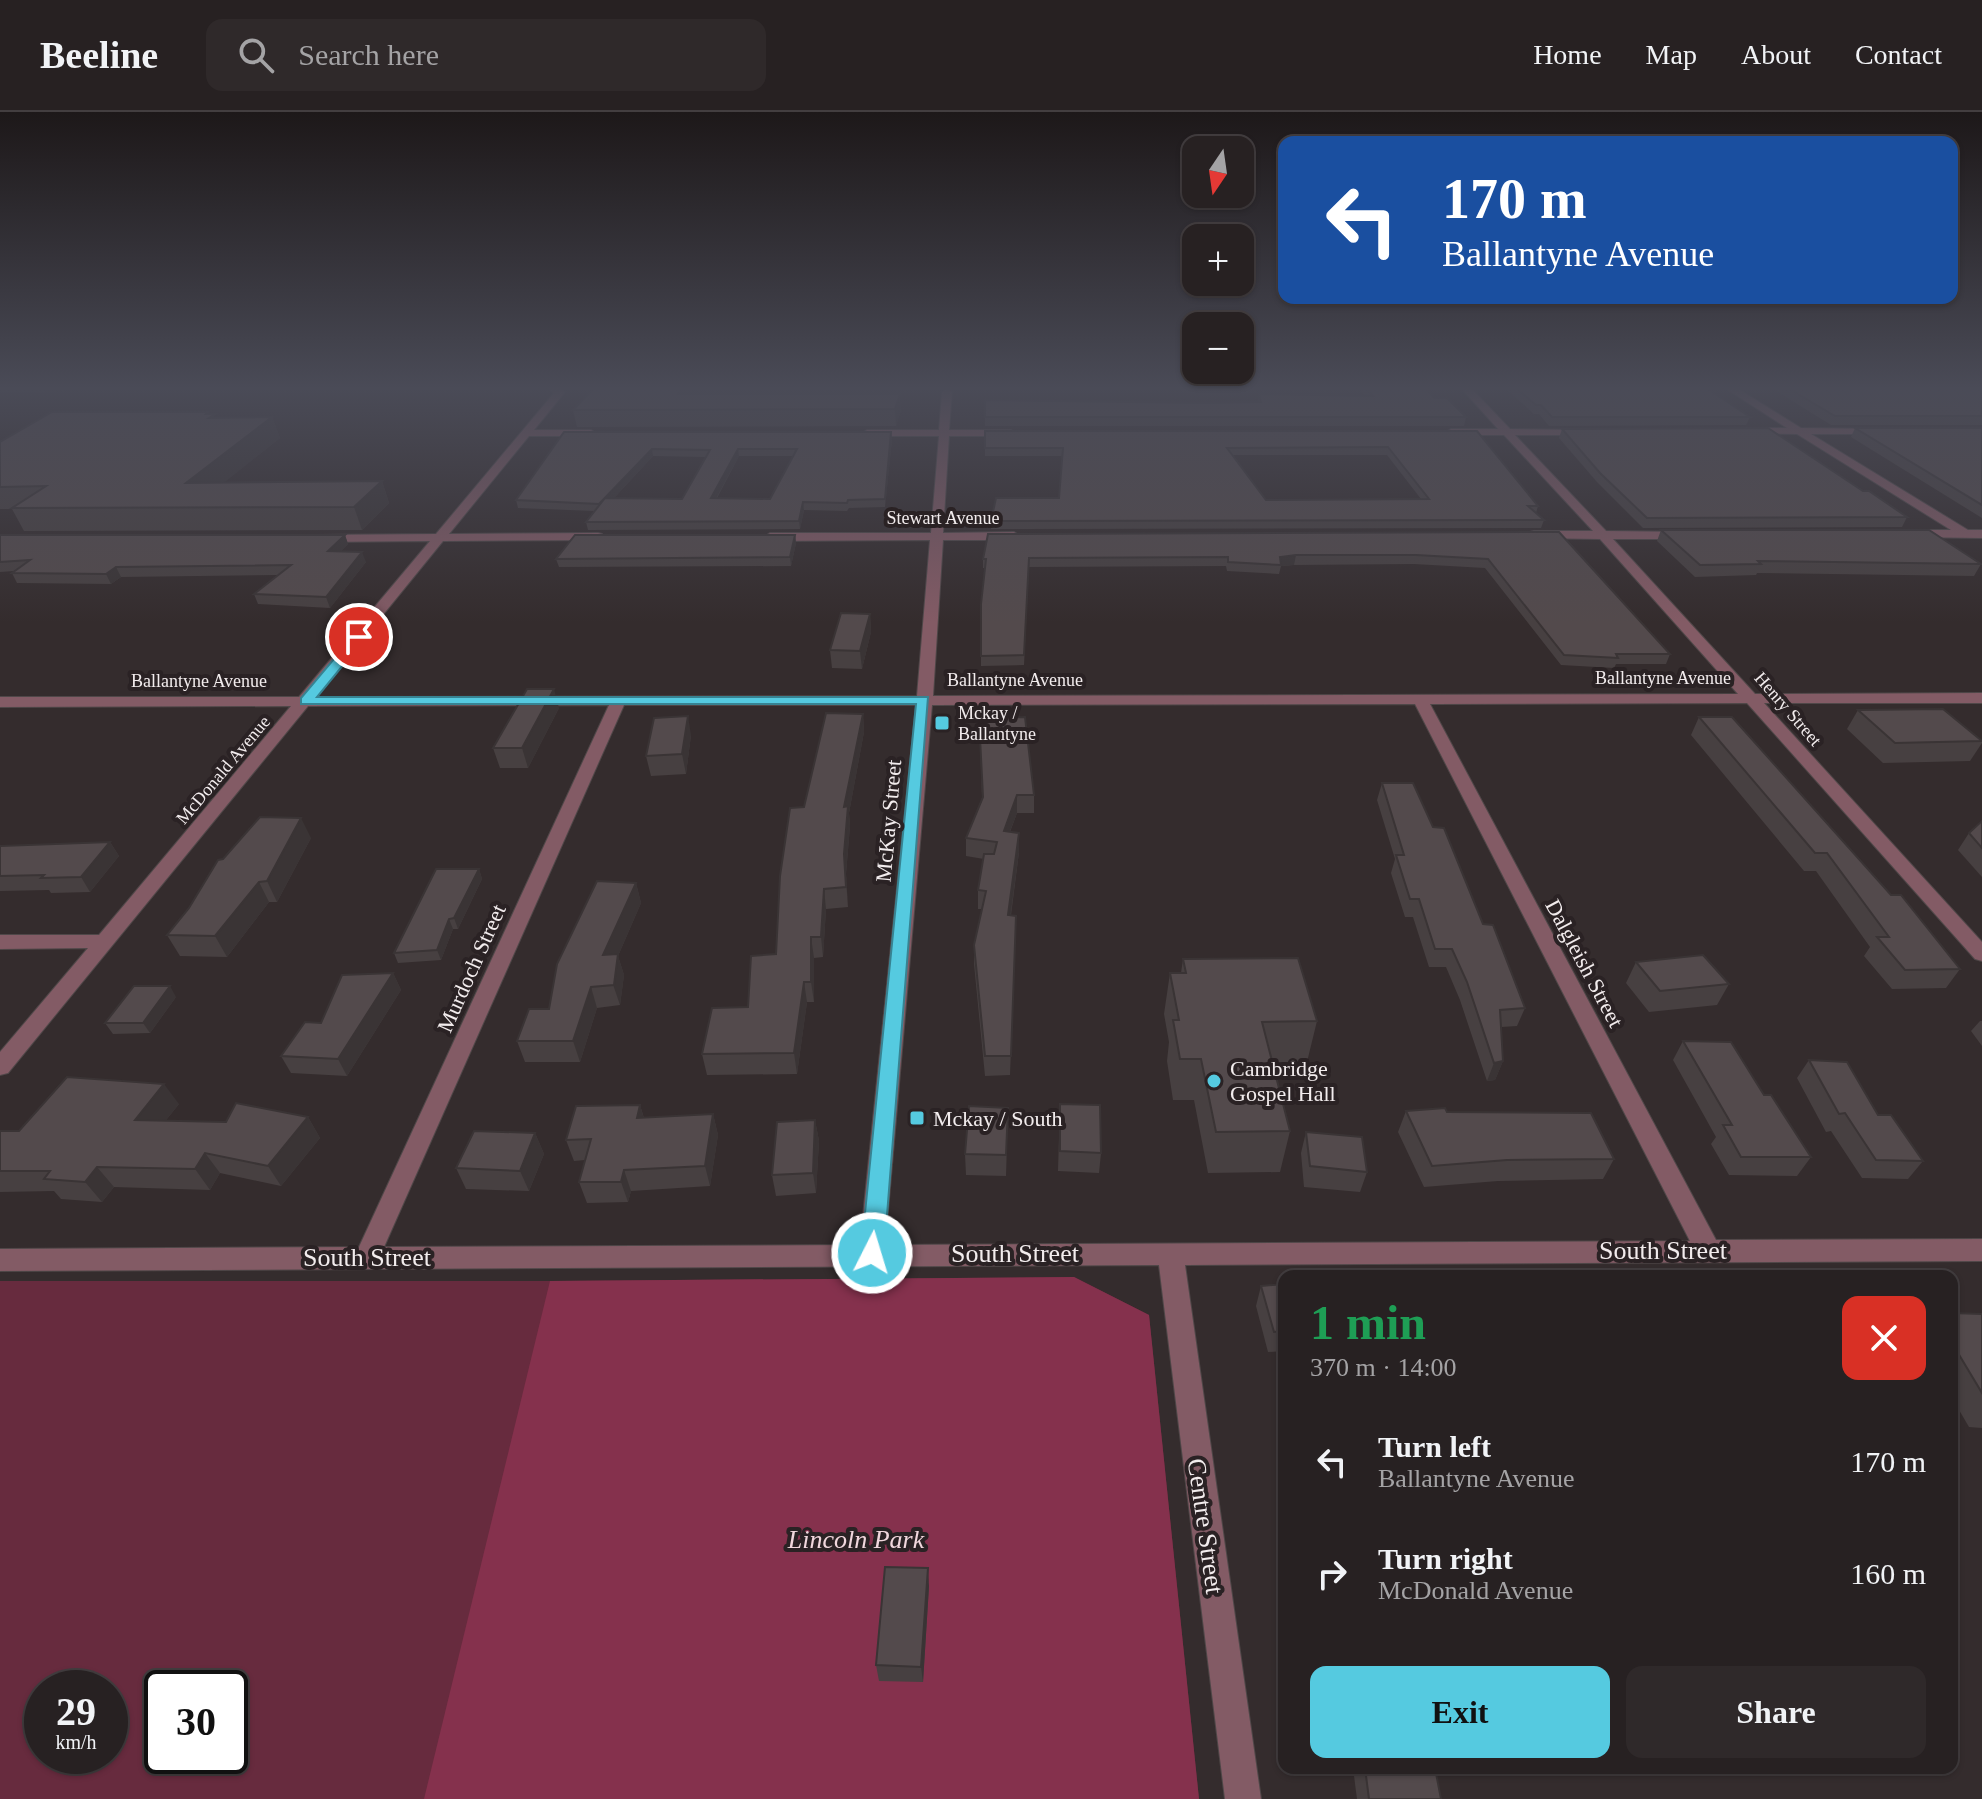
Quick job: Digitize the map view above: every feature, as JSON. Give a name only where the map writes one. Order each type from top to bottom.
[{"type":"street","name":"McDonald Avenue","points":[[0,1067],[500,466]]},
{"type":"street","name":"McKay Street","points":[[872,1253],[923,700],[941,466]]},
{"type":"street","name":"Henry Street","points":[[1538,466],[1982,954]]},
{"type":"street","points":[[1855,466],[1982,545]]},
{"type":"street","points":[[1890,534],[1982,534]]},
{"type":"street","points":[[1513,535],[1700,535]]},
{"type":"street","name":"Stewart Avenue","points":[[754,537],[1025,536]]},
{"type":"street","points":[[297,538],[615,537]]},
{"type":"street","name":"Ballantyne Avenue","points":[[0,702],[1982,698]]},
{"type":"street","name":"Dalgleish Street","points":[[1420,699],[1708,1250]]},
{"type":"street","name":"Murdoch Street","points":[[367,1257],[619,700]]},
{"type":"street","points":[[0,942],[107,941]]},
{"type":"street","name":"South Street","points":[[0,1260],[872,1253],[1982,1250]]},
{"type":"street","name":"Centre Street","points":[[1170,1252],[1243,1799]]},
{"type":"green space","name":"Lincoln Park","points":[[1074,1277],[1149,1315],[1199,1799],[0,1799],[0,1281]]},
{"type":"green space","points":[[1074,1277],[1149,1315],[1199,1799],[424,1799],[550,1281]]},
{"type":"building","points":[[0,466],[209,466],[186,483],[382,481],[354,507],[12,508],[46,486],[0,487]]},
{"type":"building","points":[[540,466],[636,466],[599,504],[516,500]]},
{"type":"building","points":[[701,466],[729,466],[711,498],[770,499],[788,466],[888,466],[885,499],[848,500],[847,503],[803,502],[799,521],[586,522],[605,498],[682,499]]},
{"type":"building","points":[[1062,466],[1240,466],[1266,500],[1429,499],[1403,466],[1505,466],[1538,506],[1528,506],[1544,520],[991,521],[996,498],[1059,498]]},
{"type":"building","points":[[1594,466],[1825,466],[1907,517],[1647,518]]},
{"type":"building","points":[[1917,466],[1982,466],[1982,505]]},
{"type":"building","points":[[1661,530],[1929,530],[1981,564],[1758,561],[1761,564],[1700,565]]},
{"type":"building","points":[[1559,532],[1670,654],[1616,654],[1618,658],[1564,655],[1488,559],[1416,555],[1296,555],[1280,557],[1281,565],[1228,562],[1228,557],[1029,558],[1024,655],[981,656],[981,604],[986,559],[983,559],[988,534]]},
{"type":"building","points":[[0,535],[345,535],[328,551],[362,552],[326,597],[254,594],[291,565],[116,567],[106,574],[12,573],[30,560],[0,562]]},
{"type":"building","points":[[575,535],[795,535],[790,557],[556,559]]},
{"type":"building","points":[[841,613],[870,614],[860,651],[830,650]]},
{"type":"building","points":[[527,689],[554,689],[522,748],[493,748]]},
{"type":"building","points":[[1943,709],[1982,741],[1895,743],[1858,710]]},
{"type":"building","points":[[826,713],[863,714],[844,807],[848,806],[844,854],[846,887],[824,889],[821,937],[811,937],[811,982],[804,982],[794,1053],[702,1054],[712,1008],[748,1007],[751,956],[776,954],[780,876],[790,808],[804,807]]},
{"type":"building","points":[[688,716],[682,754],[646,756],[654,718]]},
{"type":"building","points":[[1025,717],[1034,795],[1017,795],[1004,831],[1019,833],[1008,915],[1016,916],[1011,1056],[985,1056],[974,945],[986,891],[978,890],[984,854],[994,854],[997,842],[966,838],[983,797],[979,718]]},
{"type":"building","points":[[1699,717],[1732,717],[1891,895],[1901,895],[1960,969],[1905,970],[1877,937],[1889,937],[1827,853],[1815,853]]},
{"type":"building","points":[[1382,783],[1413,783],[1433,827],[1444,828],[1483,924],[1493,925],[1525,1008],[1500,1010],[1503,1061],[1494,1063],[1467,982],[1452,949],[1435,949],[1419,899],[1410,899],[1396,855],[1404,855]]},
{"type":"building","points":[[260,817],[301,818],[267,881],[259,882],[215,936],[167,935],[189,908],[218,860],[223,859]]},
{"type":"building","points":[[1982,821],[1982,848],[1969,833]]},
{"type":"building","points":[[110,842],[81,877],[0,876],[0,846]]},
{"type":"building","points":[[436,869],[479,869],[454,918],[449,919],[437,950],[394,953]]},
{"type":"building","points":[[597,881],[636,883],[603,955],[618,954],[614,985],[591,987],[573,1041],[517,1041],[529,1009],[549,1009],[557,964]]},
{"type":"building","points":[[1703,955],[1729,984],[1660,991],[1636,962]]},
{"type":"building","points":[[1298,958],[1317,1021],[1262,1022],[1290,1131],[1216,1132],[1201,1059],[1180,1059],[1173,1020],[1179,1020],[1170,973],[1186,973],[1183,959]]},
{"type":"building","points":[[393,973],[338,1059],[281,1056],[305,1022],[321,1023],[342,975]]},
{"type":"building","points":[[134,986],[170,986],[143,1023],[105,1023]]},
{"type":"building","points":[[1683,1041],[1731,1042],[1764,1095],[1771,1095],[1811,1157],[1741,1157],[1723,1125],[1732,1125]]},
{"type":"building","points":[[1809,1060],[1847,1062],[1878,1115],[1891,1115],[1923,1161],[1876,1160],[1845,1113],[1839,1114]]},
{"type":"building","points":[[67,1077],[164,1084],[135,1120],[226,1122],[236,1103],[308,1117],[268,1166],[205,1153],[195,1169],[97,1167],[85,1182],[44,1179],[50,1171],[0,1171],[0,1131],[19,1131]]},
{"type":"building","points":[[1060,1104],[1100,1105],[1101,1153],[1060,1151]]},
{"type":"building","points":[[640,1105],[637,1118],[713,1114],[705,1166],[624,1170],[621,1182],[579,1182],[591,1139],[566,1140],[576,1106]]},
{"type":"building","points":[[969,1106],[1008,1108],[1006,1155],[965,1154]]},
{"type":"building","points":[[1445,1108],[1447,1112],[1591,1113],[1614,1159],[1507,1160],[1432,1166],[1406,1111]]},
{"type":"building","points":[[815,1120],[813,1173],[772,1175],[777,1122]]},
{"type":"building","points":[[474,1131],[535,1133],[520,1171],[456,1168]]},
{"type":"building","points":[[1306,1132],[1362,1137],[1367,1172],[1310,1166]]},
{"type":"building","points":[[1278,1285],[1278,1332],[1274,1332],[1261,1286]]},
{"type":"building","points":[[1958,1313],[1982,1314],[1982,1393],[1958,1353]]},
{"type":"building","points":[[885,1567],[928,1568],[921,1667],[876,1665]]},
{"type":"building","points":[[1366,1774],[1436,1774],[1441,1799],[1369,1799]]},
{"type":"place","name":"Mckay / Ballantyne","points":[[942,723]]},
{"type":"place","name":"Cambridge Gospel Hall","points":[[1214,1081]]},
{"type":"place","name":"Mckay / South","points":[[917,1118]]},
{"type":"route","points":[[359,637],[306,701],[923,700],[872,1253]]}]
